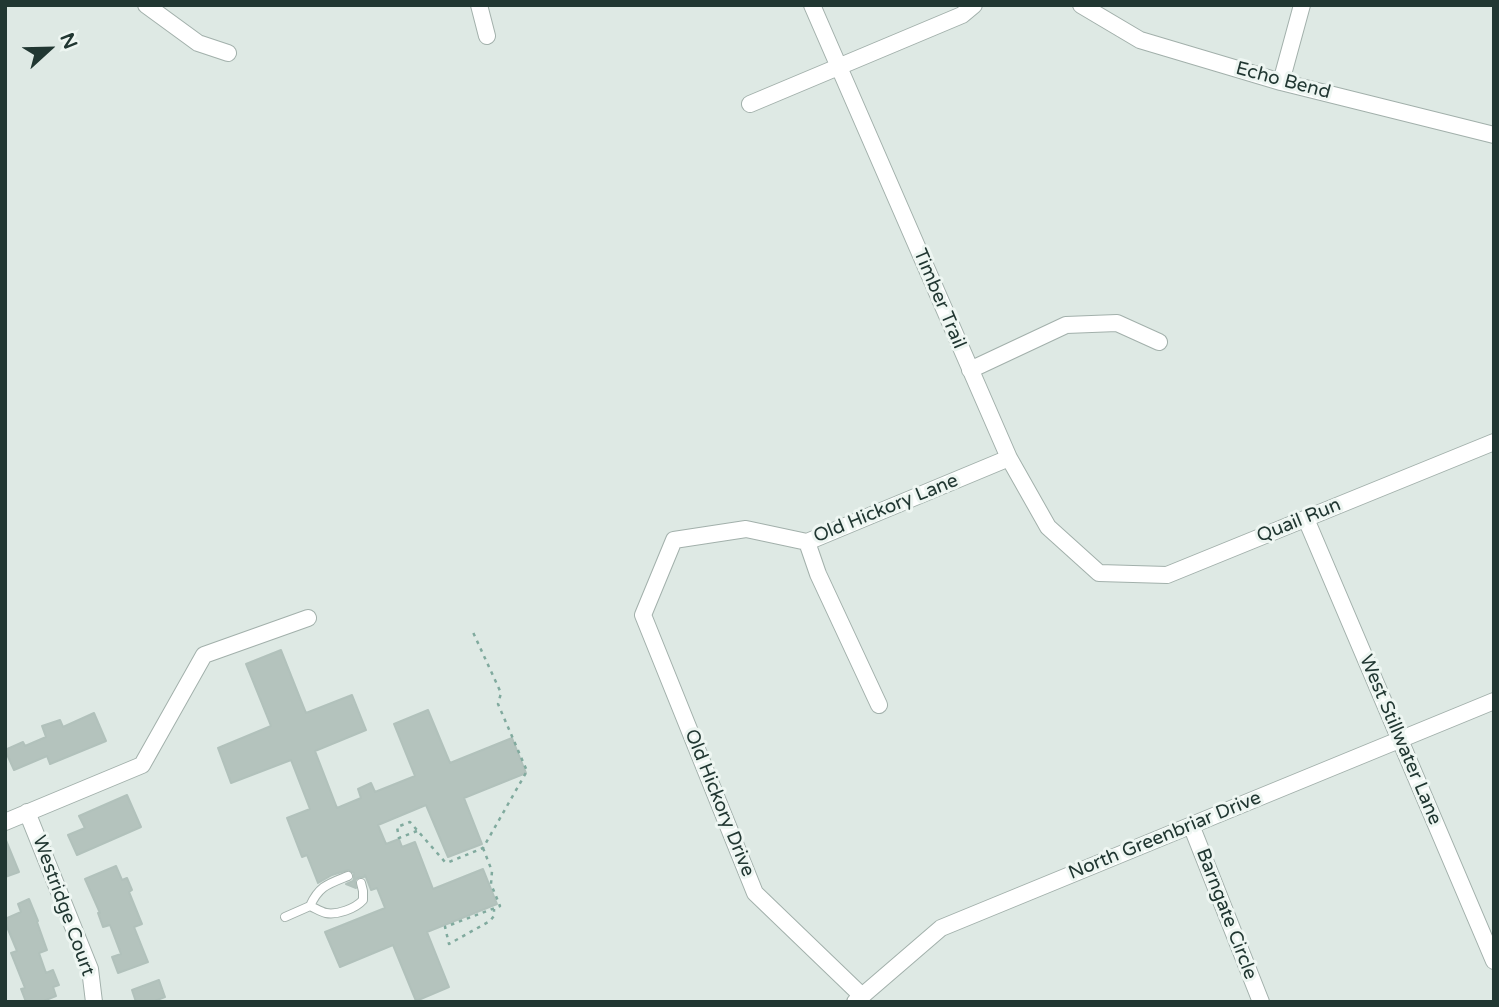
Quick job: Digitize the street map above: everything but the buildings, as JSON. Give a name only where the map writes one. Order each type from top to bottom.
[{"type":"street","points":[[146,5],[198,43],[228,53]]},
{"type":"street","points":[[479,5],[487,36]]},
{"type":"street","name":"Timber Trail","points":[[811,5],[1009,458],[1048,527],[1099,573]]},
{"type":"street","points":[[750,104],[962,15],[974,5]]},
{"type":"street","name":"Echo Bend","points":[[1081,5],[1140,40],[1281,82],[1494,135]]},
{"type":"street","points":[[1281,82],[1302,5]]},
{"type":"street","points":[[970,370],[1066,325],[1117,323],[1159,342]]},
{"type":"street","name":"Quail Run","points":[[1099,573],[1167,575],[1494,442]]},
{"type":"street","name":"Old Hickory Lane","points":[[643,615],[674,540],[746,529],[807,542],[1009,458]]},
{"type":"street","name":"West Stillwater Lane","points":[[1306,519],[1494,961]]},
{"type":"street","points":[[807,542],[818,574],[879,705]]},
{"type":"street","name":"Old Hickory Drive","points":[[643,615],[755,893],[858,999]]},
{"type":"street","points":[[5,822],[142,765],[204,654],[308,618]]},
{"type":"street","name":"North Greenbriar Drive","points":[[858,999],[940,928],[1494,701]]},
{"type":"street","name":"Westridge Court","points":[[27,812],[90,969],[94,1002]]},
{"type":"street","name":"Barngate Circle","points":[[1191,825],[1261,1002]]},
{"type":"lane","points":[[285,917],[310,906],[317,891],[348,876]]},
{"type":"lane","points":[[310,906],[325,913],[340,912],[359,905],[363,900],[361,883]]},
{"type":"path","points":[[417,831],[399,838],[397,827],[410,822],[444,862],[483,848],[527,771],[498,704],[500,693],[472,631]]},
{"type":"path","points":[[483,848],[492,872],[491,884],[500,906],[445,927],[449,944],[490,921],[494,916],[494,909]]}]
